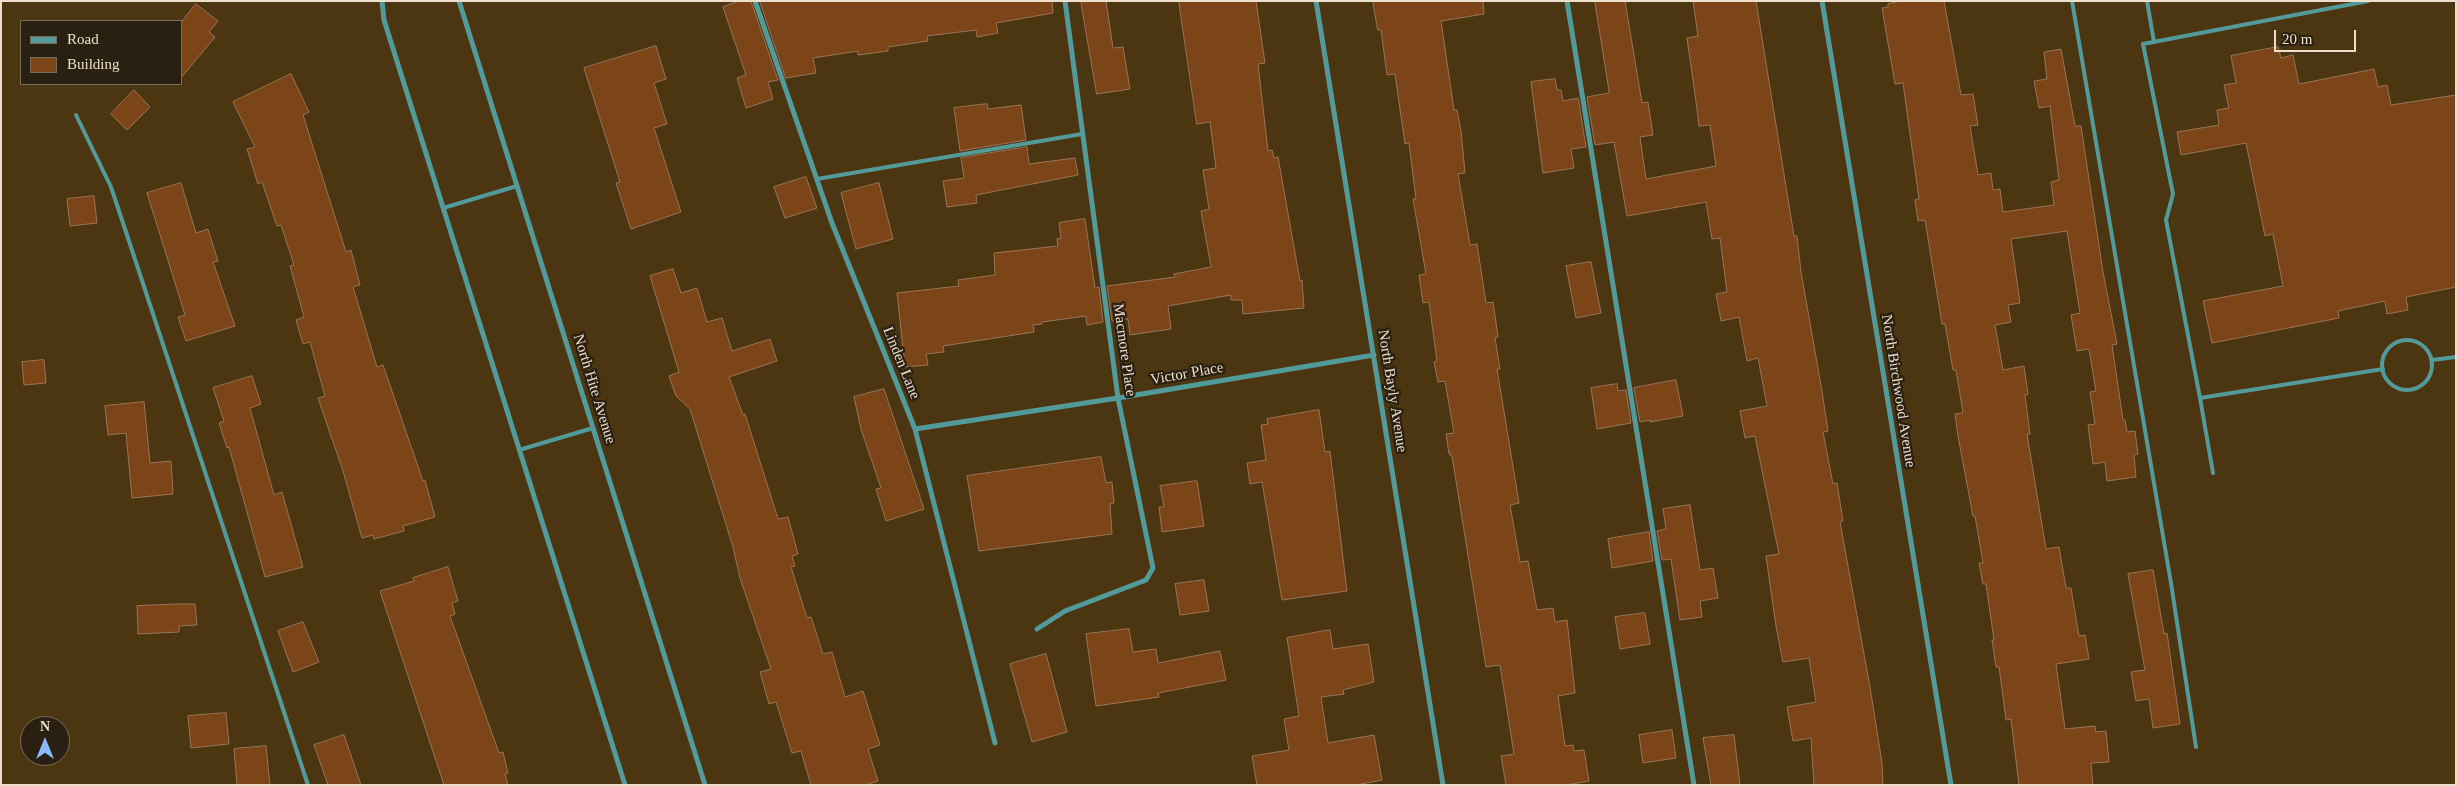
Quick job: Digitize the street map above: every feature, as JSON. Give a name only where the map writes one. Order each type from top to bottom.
[{"type":"street","points":[[382,1],[384,20],[625,785]]},
{"type":"street","name":"North Hite Avenue","points":[[459,1],[705,785]]},
{"type":"street","name":"Linden Lane","points":[[755,1],[832,223],[915,429],[995,743]]},
{"type":"street","name":"Macmore Place","points":[[1037,629],[1066,611],[1146,580],[1153,568],[1118,398],[1065,1]]},
{"type":"street","name":"North Bayly Avenue","points":[[1316,1],[1443,785]]},
{"type":"street","points":[[1567,1],[1694,785]]},
{"type":"street","name":"North Birchwood Avenue","points":[[1822,1],[1951,785]]},
{"type":"street","name":"Victor Place","points":[[915,429],[1118,398],[1374,355]]},
{"type":"lane","points":[[2072,1],[2171,583],[2196,747]]},
{"type":"lane","points":[[2147,1],[2154,42]]},
{"type":"lane","points":[[2213,473],[2166,220],[2174,194],[2143,44],[2368,1]]},
{"type":"lane","points":[[76,115],[110,188],[129,241],[308,785]]},
{"type":"lane","points":[[816,179],[1082,134]]},
{"type":"lane","points":[[443,208],[517,186]]},
{"type":"lane","points":[[2403,340],[2413,340],[2422,344],[2432,360],[2432,370],[2428,379],[2421,386],[2412,389],[2402,389],[2393,385],[2386,378],[2383,369],[2386,350],[2394,343],[2403,340]]},
{"type":"lane","points":[[2432,360],[2456,357]]},
{"type":"lane","points":[[2200,398],[2383,369]]},
{"type":"lane","points":[[519,450],[593,428]]},
{"type":"building","points":[[739,1],[751,1],[778,80],[768,82],[773,99],[746,108],[737,78],[746,75],[723,7]]},
{"type":"building","points":[[760,1],[1052,1],[1053,13],[996,23],[998,33],[977,37],[976,30],[927,36],[928,41],[888,47],[888,51],[858,55],[858,51],[813,58],[816,73],[786,78]]},
{"type":"building","points":[[1081,1],[1106,1],[1113,48],[1123,47],[1130,89],[1097,94]]},
{"type":"building","points":[[1179,1],[1256,1],[1265,63],[1258,64],[1268,151],[1272,150],[1274,158],[1278,157],[1300,281],[1302,280],[1304,308],[1243,314],[1242,300],[1231,300],[1231,295],[1168,306],[1171,329],[1130,335],[1128,319],[1112,321],[1107,286],[1175,277],[1174,274],[1211,267],[1201,211],[1209,209],[1203,170],[1216,168],[1210,122],[1197,124]]},
{"type":"building","points":[[1373,1],[1483,1],[1484,14],[1441,21],[1454,110],[1457,110],[1461,131],[1465,173],[1458,174],[1470,245],[1477,244],[1486,303],[1493,302],[1498,337],[1495,338],[1500,369],[1497,369],[1519,503],[1510,505],[1520,562],[1528,561],[1537,610],[1553,608],[1555,622],[1567,620],[1575,693],[1558,696],[1565,746],[1573,745],[1574,751],[1584,750],[1589,781],[1566,785],[1506,785],[1501,756],[1514,754],[1500,665],[1486,667],[1452,456],[1449,454],[1446,434],[1454,433],[1445,381],[1438,382],[1434,362],[1437,361],[1429,302],[1423,303],[1419,275],[1426,274],[1413,199],[1416,199],[1409,143],[1405,144],[1395,74],[1387,75],[1381,30],[1378,30]]},
{"type":"building","points":[[1595,1],[1625,1],[1642,103],[1648,102],[1653,135],[1640,137],[1646,179],[1716,166],[1710,125],[1699,126],[1687,38],[1698,36],[1693,1],[1756,1],[1794,236],[1797,236],[1801,272],[1828,431],[1823,432],[1833,484],[1837,483],[1843,521],[1840,522],[1870,687],[1882,763],[1883,785],[1814,785],[1811,738],[1793,741],[1787,707],[1816,702],[1809,658],[1783,662],[1776,626],[1766,556],[1779,554],[1755,436],[1745,438],[1740,411],[1767,406],[1758,358],[1747,361],[1739,317],[1721,321],[1716,294],[1727,292],[1720,238],[1712,239],[1706,202],[1627,216],[1614,142],[1595,145],[1587,97],[1609,93]]},
{"type":"building","points":[[1903,1],[1944,1],[1961,95],[1973,94],[1978,125],[1970,126],[1978,175],[1991,173],[1993,190],[2000,189],[2003,212],[2054,205],[2051,182],[2059,180],[2050,106],[2039,108],[2034,81],[2047,79],[2044,52],[2061,49],[2075,126],[2081,126],[2103,272],[2117,344],[2112,345],[2123,420],[2125,420],[2127,432],[2135,431],[2138,454],[2134,455],[2136,477],[2107,481],[2105,462],[2093,464],[2088,425],[2095,424],[2090,392],[2096,391],[2089,349],[2077,351],[2071,315],[2080,313],[2067,231],[2011,239],[2020,303],[2008,305],[2011,322],[1995,325],[2003,370],[2024,366],[2028,394],[2025,395],[2030,434],[2027,434],[2046,549],[2059,547],[2066,588],[2071,588],[2079,636],[2085,635],[2089,659],[2056,664],[2065,729],[2095,726],[2096,732],[2106,731],[2109,762],[2091,763],[2093,785],[2019,785],[2011,719],[2006,720],[1999,667],[1996,667],[1986,584],[1983,584],[1979,563],[1983,563],[1958,436],[1955,414],[1963,413],[1956,370],[1953,370],[1945,324],[1942,324],[1925,220],[1918,221],[1915,200],[1919,199],[1903,83],[1895,84],[1882,8],[1888,7],[1888,4]]},
{"type":"building","points":[[196,4],[218,21],[209,32],[215,37],[182,77],[182,22]]},
{"type":"building","points":[[656,46],[666,79],[654,83],[667,124],[654,128],[681,212],[631,229],[616,183],[620,182],[584,68]]},
{"type":"building","points":[[2278,47],[2281,58],[2293,55],[2299,84],[2374,69],[2378,87],[2387,85],[2391,105],[2456,95],[2456,287],[2406,297],[2408,310],[2387,314],[2385,301],[2338,311],[2339,318],[2212,343],[2203,301],[2283,286],[2273,234],[2265,236],[2246,143],[2181,155],[2177,132],[2219,125],[2217,110],[2229,108],[2224,85],[2236,83],[2231,56]]},
{"type":"building","points":[[291,74],[309,112],[303,115],[346,252],[351,250],[360,285],[353,287],[377,367],[383,365],[423,481],[425,480],[435,517],[403,526],[404,531],[374,539],[373,535],[362,538],[343,471],[318,398],[325,396],[310,342],[303,344],[296,320],[304,317],[290,266],[294,265],[281,225],[277,226],[262,182],[258,184],[247,149],[255,147],[233,102]]},
{"type":"building","points":[[1555,79],[1557,90],[1561,90],[1563,101],[1578,98],[1586,147],[1571,149],[1574,168],[1543,173],[1531,82]]},
{"type":"building","points":[[134,90],[150,107],[127,130],[111,114]]},
{"type":"building","points":[[987,104],[988,109],[1021,105],[1026,140],[960,151],[954,108]]},
{"type":"building","points":[[1027,147],[1029,164],[1075,158],[1078,175],[976,195],[977,203],[947,207],[943,181],[964,178],[961,158]]},
{"type":"building","points":[[806,177],[817,208],[785,218],[774,187]]},
{"type":"building","points":[[181,183],[196,233],[208,229],[218,261],[213,262],[235,326],[186,341],[178,317],[185,315],[147,193]]},
{"type":"building","points":[[879,183],[893,239],[856,249],[841,193]]},
{"type":"building","points":[[94,196],[97,223],[70,226],[67,199]]},
{"type":"building","points":[[1085,219],[1095,288],[1099,287],[1103,322],[1087,325],[1086,316],[1042,322],[1042,324],[1033,325],[1034,332],[943,346],[944,352],[926,354],[928,365],[905,367],[897,293],[959,286],[958,280],[995,275],[994,253],[1058,246],[1057,239],[1061,238],[1059,223]]},
{"type":"building","points":[[1591,262],[1601,313],[1576,318],[1566,266]]},
{"type":"building","points":[[673,269],[681,293],[697,288],[707,322],[722,318],[732,351],[770,339],[777,361],[729,377],[743,415],[745,414],[778,519],[788,517],[798,554],[792,556],[795,566],[791,567],[807,618],[811,617],[823,654],[832,652],[845,697],[863,691],[880,745],[868,749],[878,781],[865,785],[811,785],[801,751],[792,753],[776,702],[769,704],[760,672],[771,669],[740,578],[733,547],[690,409],[676,396],[669,376],[679,372],[650,276]]},
{"type":"building","points":[[44,360],[46,383],[24,385],[22,362]]},
{"type":"building","points":[[252,376],[261,404],[250,408],[274,495],[282,492],[303,567],[265,577],[229,447],[227,448],[219,423],[224,421],[213,388]]},
{"type":"building","points":[[1676,380],[1683,416],[1640,422],[1634,388]]},
{"type":"building","points":[[1617,384],[1618,391],[1626,390],[1631,423],[1597,429],[1591,388]]},
{"type":"building","points":[[884,389],[924,509],[886,521],[876,489],[881,488],[861,429],[854,397]]},
{"type":"building","points":[[144,402],[150,463],[171,461],[173,494],[132,498],[126,433],[108,435],[105,406]]},
{"type":"building","points":[[1319,410],[1325,452],[1330,451],[1347,591],[1282,600],[1262,482],[1250,484],[1247,463],[1266,460],[1261,425],[1268,424],[1267,419]]},
{"type":"building","points":[[1101,457],[1106,483],[1112,482],[1114,503],[1110,504],[1112,534],[979,551],[967,476]]},
{"type":"building","points":[[1197,481],[1204,526],[1162,532],[1159,507],[1164,507],[1160,486]]},
{"type":"building","points":[[1690,505],[1700,570],[1713,568],[1718,598],[1700,601],[1702,617],[1680,620],[1671,559],[1662,560],[1657,531],[1666,529],[1663,509]]},
{"type":"building","points":[[1649,532],[1653,561],[1612,568],[1608,539]]},
{"type":"building","points":[[448,567],[458,601],[452,603],[455,614],[450,616],[499,753],[503,752],[508,773],[505,774],[508,785],[444,785],[380,591],[414,581],[413,578]]},
{"type":"building","points":[[2153,570],[2164,634],[2167,633],[2180,724],[2153,728],[2149,699],[2136,701],[2131,672],[2145,670],[2128,574]]},
{"type":"building","points":[[1204,580],[1209,611],[1180,615],[1175,584]]},
{"type":"building","points":[[195,604],[197,625],[179,626],[179,632],[138,634],[137,606]]},
{"type":"building","points":[[1645,613],[1650,644],[1620,649],[1615,617]]},
{"type":"building","points":[[303,622],[319,662],[293,672],[278,631]]},
{"type":"building","points":[[1129,629],[1133,652],[1156,649],[1158,663],[1220,651],[1226,680],[1158,693],[1159,697],[1096,706],[1086,634]]},
{"type":"building","points":[[1330,630],[1333,649],[1368,644],[1374,682],[1343,690],[1344,694],[1321,697],[1328,743],[1374,735],[1382,780],[1356,785],[1257,785],[1252,756],[1289,750],[1284,719],[1299,716],[1287,638]]},
{"type":"building","points":[[1046,654],[1067,732],[1032,742],[1010,664]]},
{"type":"building","points":[[226,713],[229,744],[191,748],[188,716]]},
{"type":"building","points":[[1672,730],[1676,758],[1643,763],[1639,735]]},
{"type":"building","points":[[344,735],[361,785],[328,785],[314,745]]},
{"type":"building","points":[[1734,735],[1740,785],[1711,785],[1703,738]]},
{"type":"building","points":[[266,746],[270,785],[237,785],[234,749]]}]
